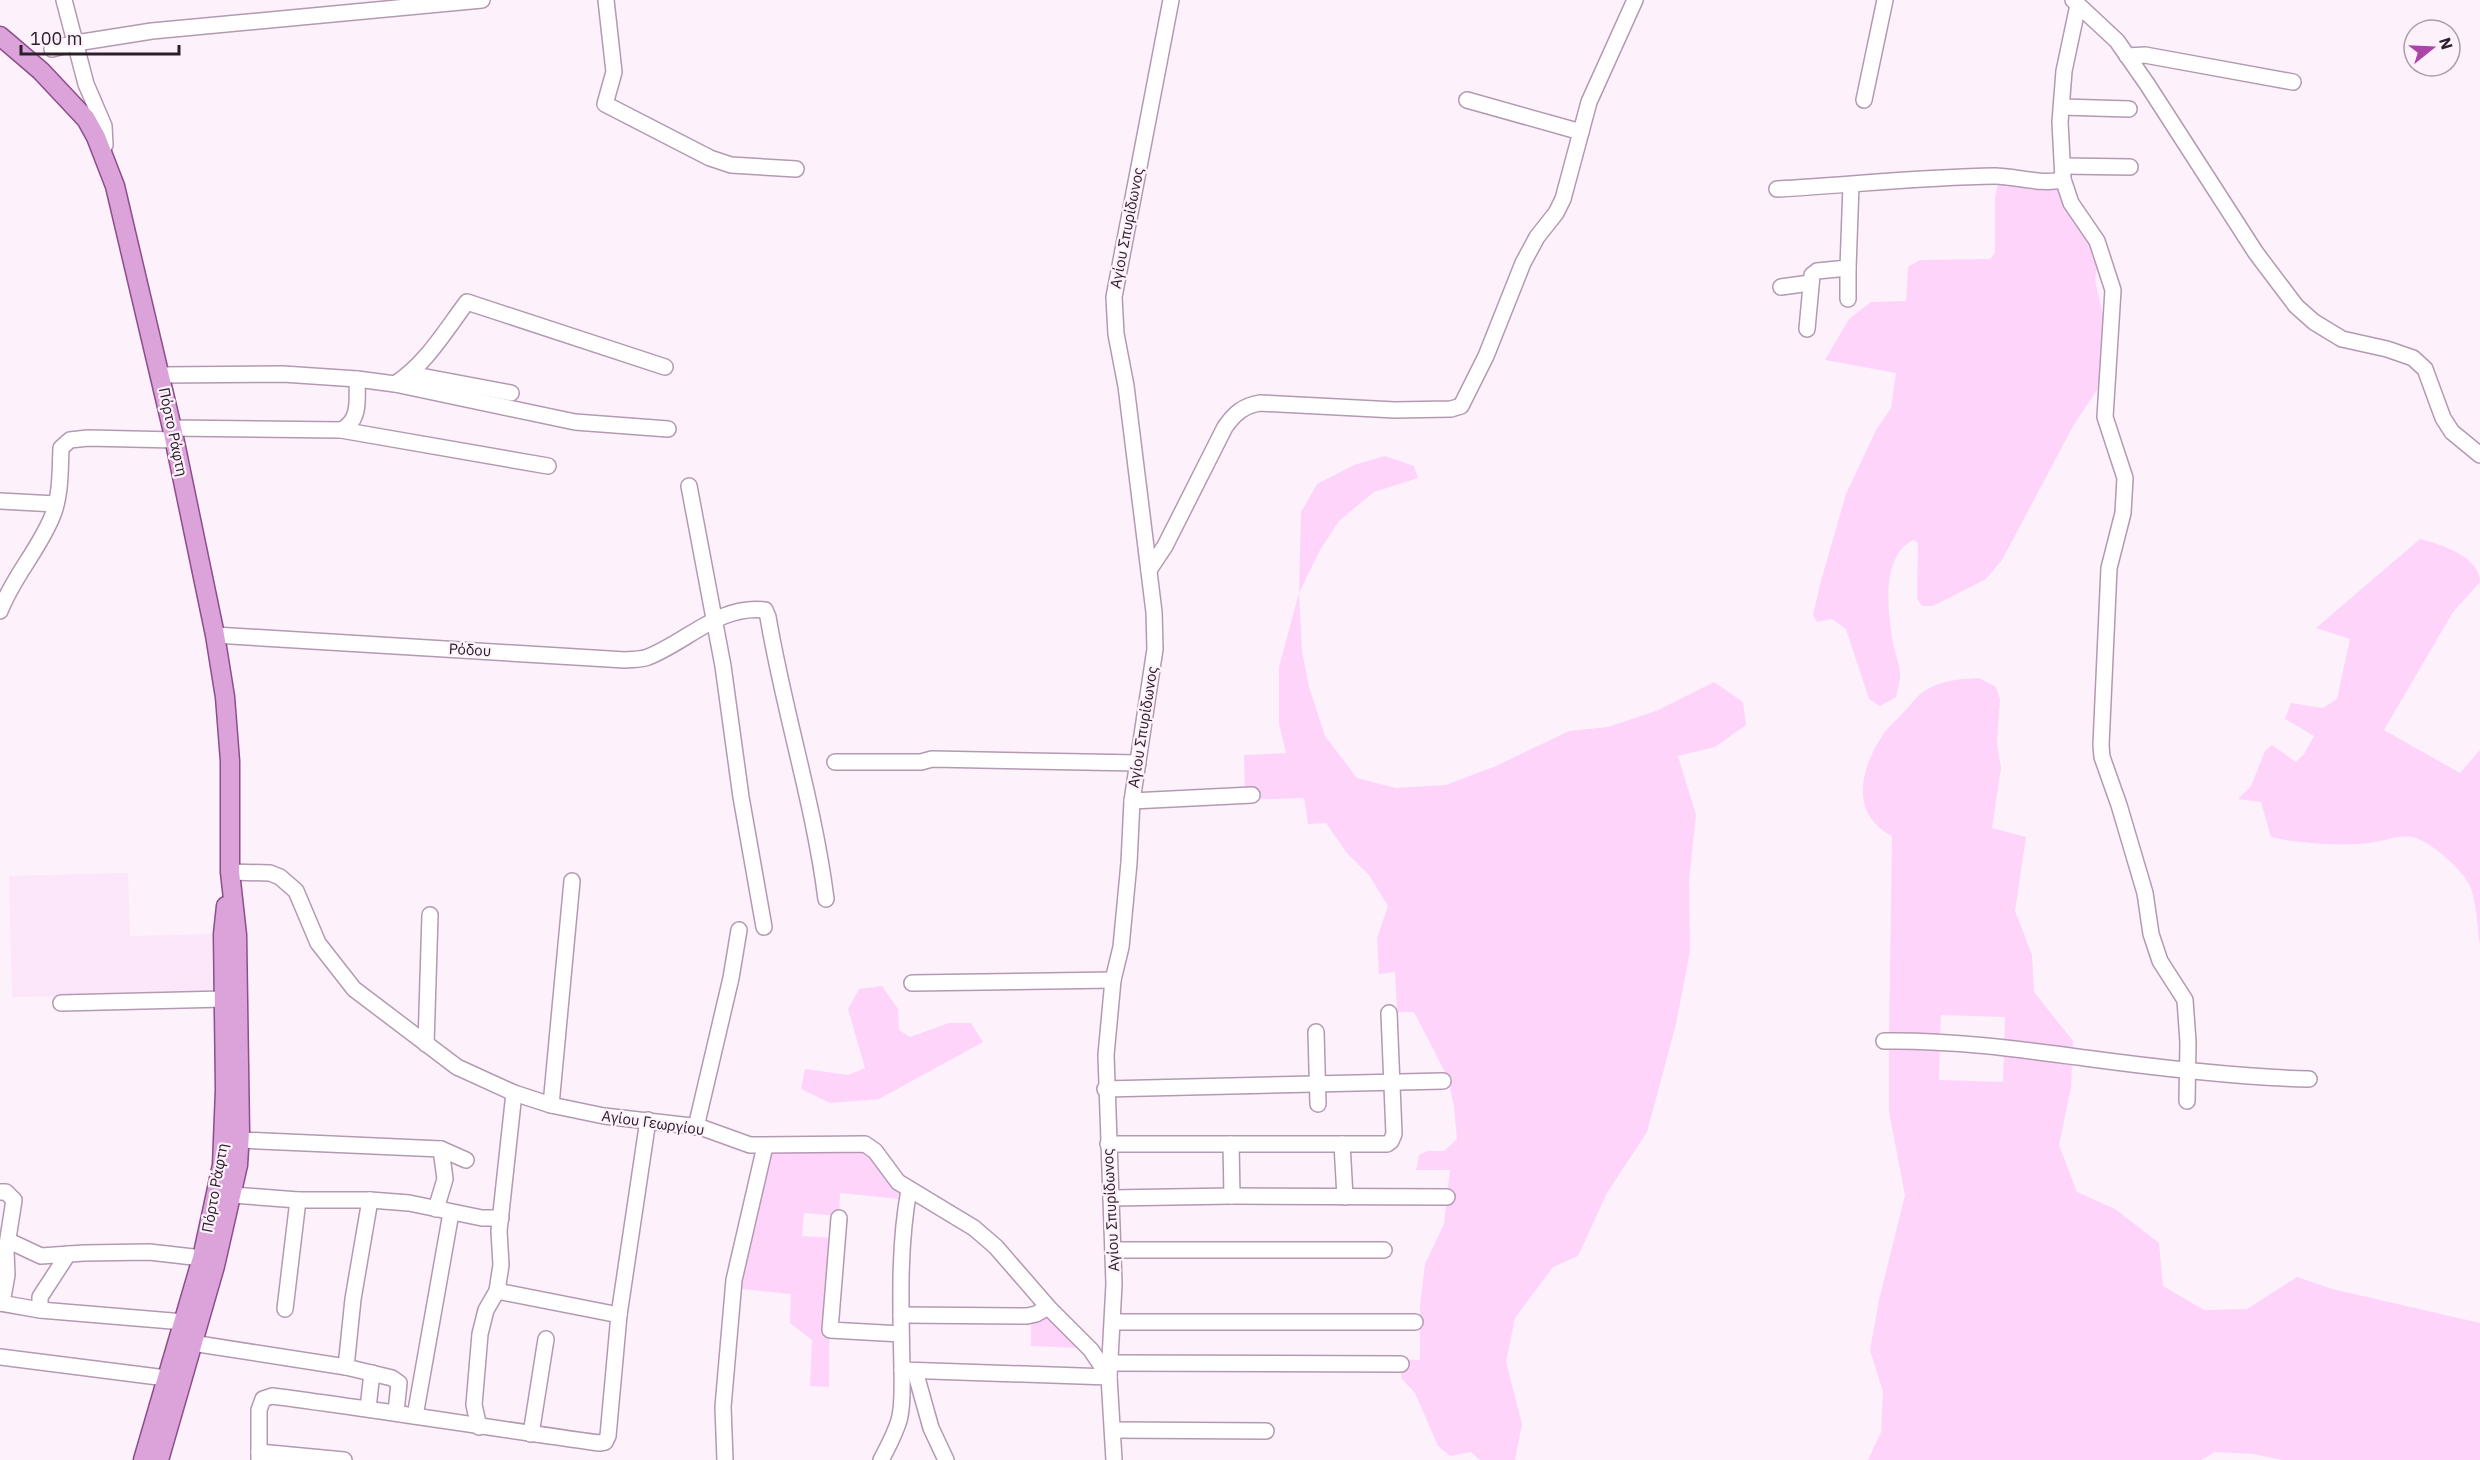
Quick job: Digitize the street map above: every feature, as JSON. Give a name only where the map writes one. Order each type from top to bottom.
[{"type":"main road","name":"Πόρτο Ράφτη","points":[[0,36],[41,71],[86,119],[102,151],[114,186],[161,375],[215,635],[225,697],[229,740],[230,872],[237,935],[240,1140],[233,1195],[159,1460]]},
{"type":"main road","name":"Πόρτο Ράφτη","points":[[143,1460],[201,1258],[217,1193],[224,1152],[223,934],[230,872]]},
{"type":"street","points":[[64,0],[86,84],[104,126],[105,145],[102,151]]},
{"type":"street","points":[[52,49],[76,43],[187,27],[482,0]]},
{"type":"street","points":[[606,0],[614,72],[606,104],[710,158],[731,165],[796,169]]},
{"type":"street","name":"Αγίου Σπυρίδωνος","points":[[1114,1460],[1110,1364],[1113,1322],[1113,1250],[1105,1089],[1108,1019],[1113,980],[1121,947],[1130,863],[1132,801],[1155,649],[1154,612],[1126,386],[1116,334],[1114,297],[1171,0]]},
{"type":"street","points":[[1149,570],[1165,546],[1225,427],[1237,412],[1249,405],[1260,403],[1395,410],[1451,409],[1461,406],[1486,356],[1523,263],[1537,237],[1556,213],[1563,198],[1589,102],[1635,0]]},
{"type":"street","points":[[1864,100],[1885,0]]},
{"type":"street","points":[[2075,2],[2117,41],[2256,253],[2296,306],[2314,322],[2342,339],[2387,349],[2413,358],[2425,369],[2443,418],[2452,432],[2480,455]]},
{"type":"street","points":[[2075,2],[2061,107],[2063,172],[2071,203],[2097,241],[2113,290],[2105,417],[2125,478],[2123,513],[2111,553],[2108,579],[2102,751],[2145,893],[2151,934],[2160,961],[2185,1000],[2187,1101]]},
{"type":"street","points":[[2127,56],[2145,55],[2292,82]]},
{"type":"street","points":[[69,99],[86,84]]},
{"type":"street","points":[[1467,100],[1581,132]]},
{"type":"street","points":[[2061,107],[2129,110]]},
{"type":"street","points":[[1777,189],[1986,177],[2020,177],[2055,182],[2063,172],[2130,167]]},
{"type":"street","points":[[1848,299],[1851,185]]},
{"type":"street","points":[[1807,329],[1812,275],[1817,271],[1848,268]]},
{"type":"street","points":[[1781,286],[1810,283]]},
{"type":"street","points":[[395,384],[410,374],[434,347],[467,302],[665,367]]},
{"type":"street","points":[[161,375],[283,374],[357,379],[395,384],[575,422],[668,429]]},
{"type":"street","points":[[410,374],[511,393]]},
{"type":"street","points":[[341,430],[350,426],[355,418],[357,379]]},
{"type":"street","points":[[0,611],[6,595],[52,517],[56,504],[61,448],[70,440],[173,434],[341,430],[548,466]]},
{"type":"street","points":[[689,486],[715,620],[741,797],[764,927]]},
{"type":"street","points":[[0,501],[56,504]]},
{"type":"street","name":"Ρόδου","points":[[215,635],[625,660],[646,658],[734,612],[765,610],[819,848],[826,899]]},
{"type":"street","points":[[835,762],[921,762],[932,759],[1138,763]]},
{"type":"street","points":[[1132,801],[1252,795]]},
{"type":"street","name":"Αγίου Γεωργίου","points":[[230,872],[270,873],[289,884],[302,901],[318,944],[354,989],[457,1067],[514,1093],[551,1105],[604,1116],[696,1127],[750,1145],[865,1143],[875,1151],[898,1182],[974,1228],[996,1247],[1048,1307],[1091,1350],[1110,1364]]},
{"type":"street","points":[[551,1105],[572,881]]},
{"type":"street","points":[[426,1044],[430,915]]},
{"type":"street","points":[[696,1127],[731,978],[739,930]]},
{"type":"street","points":[[912,983],[1113,980]]},
{"type":"street","points":[[61,1003],[224,999]]},
{"type":"street","points":[[1108,1144],[1387,1144],[1394,1134],[1389,1013]]},
{"type":"street","points":[[1316,1032],[1318,1104]]},
{"type":"street","points":[[1884,1041],[1934,1040],[1979,1044],[2241,1076],[2309,1079]]},
{"type":"street","points":[[1105,1089],[1443,1081]]},
{"type":"street","points":[[479,1427],[474,1405],[480,1334],[486,1310],[497,1291],[502,1251],[499,1231],[514,1093]]},
{"type":"street","points":[[344,1460],[259,1456],[260,1405],[267,1397],[272,1396],[396,1412],[479,1427],[599,1443],[606,1442],[619,1315],[648,1120]]},
{"type":"street","points":[[240,1140],[441,1149],[466,1160]]},
{"type":"street","points":[[1231,1144],[1232,1196]]},
{"type":"street","points":[[1342,1144],[1345,1197]]},
{"type":"street","points":[[725,1460],[723,1407],[734,1280],[765,1146]]},
{"type":"street","points":[[436,1209],[445,1179],[441,1149]]},
{"type":"street","points":[[909,1190],[902,1241],[901,1334],[908,1370],[946,1460]]},
{"type":"street","points":[[0,1192],[6,1192],[14,1200],[5,1248],[7,1275],[1,1303],[40,1310],[184,1322]]},
{"type":"street","points":[[233,1195],[298,1200],[370,1200],[410,1203],[451,1213],[482,1218],[501,1218]]},
{"type":"street","points":[[1110,1198],[1447,1197]]},
{"type":"street","points":[[285,1309],[298,1200]]},
{"type":"street","points":[[346,1367],[353,1299],[370,1200]]},
{"type":"street","points":[[415,1416],[451,1213]]},
{"type":"street","points":[[839,1218],[830,1330],[901,1334]]},
{"type":"street","points":[[5,1248],[41,1256],[149,1252],[201,1258]]},
{"type":"street","points":[[1113,1250],[1384,1250]]},
{"type":"street","points":[[40,1310],[40,1297],[68,1254]]},
{"type":"street","points":[[497,1291],[619,1315]]},
{"type":"street","points":[[901,1315],[1027,1317],[1048,1307]]},
{"type":"street","points":[[1113,1322],[1415,1322]]},
{"type":"street","points":[[531,1434],[546,1339]]},
{"type":"street","points":[[192,1343],[346,1367],[392,1378],[399,1383],[396,1412]]},
{"type":"street","points":[[1091,1350],[1110,1364]]},
{"type":"street","points":[[0,1357],[166,1378]]},
{"type":"street","points":[[908,1370],[1110,1364],[1401,1364]]},
{"type":"street","points":[[881,1460],[898,1429],[902,1416],[908,1370]]},
{"type":"street","points":[[368,1408],[372,1373]]},
{"type":"street","points":[[1114,1430],[1266,1431]]},
{"type":"shaded area","points":[[1999,179],[2059,187],[2099,257],[2095,280],[2106,328],[2101,384],[2073,426],[2002,560],[1986,579],[1933,606],[1922,606],[1917,598],[1918,543],[1913,540],[1896,558],[1891,571],[1888,598],[1892,638],[1900,679],[1896,697],[1880,706],[1869,699],[1846,629],[1832,619],[1817,622],[1813,615],[1846,494],[1876,430],[1891,408],[1896,373],[1825,360],[1849,319],[1871,302],[1906,301],[1908,267],[1920,260],[1990,259],[1995,253],[1995,198]]},
{"type":"shaded area","points":[[1385,456],[1414,466],[1418,478],[1374,492],[1339,521],[1320,550],[1299,593],[1301,512],[1317,484],[1354,465]]},
{"type":"shaded area","points":[[2420,539],[2448,548],[2466,558],[2478,573],[2480,582],[2453,612],[2384,730],[2460,773],[2480,750],[2480,945],[2475,907],[2466,879],[2453,864],[2419,839],[2398,837],[2364,844],[2323,844],[2271,837],[2261,802],[2238,799],[2251,786],[2265,751],[2272,745],[2296,762],[2304,754],[2314,736],[2285,719],[2291,703],[2323,708],[2337,699],[2350,639],[2316,628]]},
{"type":"shaded area","points":[[1299,593],[1302,651],[1309,687],[1325,736],[1357,778],[1396,788],[1446,785],[1496,766],[1569,731],[1608,727],[1656,711],[1714,682],[1743,702],[1746,725],[1715,747],[1678,756],[1696,815],[1689,881],[1690,951],[1676,1024],[1647,1132],[1607,1193],[1578,1256],[1553,1267],[1515,1318],[1506,1362],[1522,1424],[1515,1460],[1480,1460],[1471,1452],[1450,1456],[1438,1446],[1415,1393],[1401,1378],[1401,1359],[1420,1360],[1420,1305],[1425,1264],[1444,1224],[1450,1170],[1416,1170],[1419,1155],[1428,1151],[1444,1151],[1457,1139],[1454,1106],[1447,1076],[1414,1012],[1397,1012],[1395,972],[1379,974],[1377,938],[1388,906],[1369,875],[1346,852],[1326,823],[1308,824],[1304,798],[1245,800],[1244,755],[1286,753],[1279,724],[1279,667]]},
{"type":"shaded area","points":[[1979,678],[1996,687],[2000,699],[1997,744],[2001,768],[1992,828],[2026,837],[2015,911],[2032,955],[2034,992],[2073,1041],[2071,1087],[2059,1145],[2077,1192],[2115,1209],[2159,1243],[2163,1286],[2204,1310],[2247,1309],[2297,1277],[2332,1289],[2480,1323],[2480,1460],[2283,1460],[2253,1454],[2215,1452],[2201,1460],[1868,1460],[1881,1432],[1883,1392],[1870,1350],[1879,1300],[1905,1195],[1889,1112],[1889,1045],[1940,1045],[1939,1080],[2003,1082],[2005,1017],[1941,1015],[1940,1035],[1889,1036],[1892,836],[1878,826],[1869,815],[1864,802],[1865,774],[1869,760],[1884,733],[1920,695],[1945,682]]},
{"type":"shaded area","points":[[128,873],[130,936],[212,934],[213,993],[12,997],[9,876]]},
{"type":"shaded area","points":[[882,986],[898,1009],[899,1030],[910,1037],[949,1023],[971,1023],[983,1042],[879,1099],[830,1103],[801,1089],[805,1069],[848,1075],[865,1068],[848,1009],[859,989]]},
{"type":"shaded area","points":[[852,1149],[867,1152],[902,1191],[900,1199],[840,1193],[839,1216],[804,1213],[802,1236],[836,1238],[830,1292],[829,1387],[810,1386],[812,1340],[790,1323],[791,1294],[741,1289],[744,1256],[770,1151]]},
{"type":"shaded area","points":[[1047,1314],[1079,1348],[1031,1346],[1031,1320]]}]
